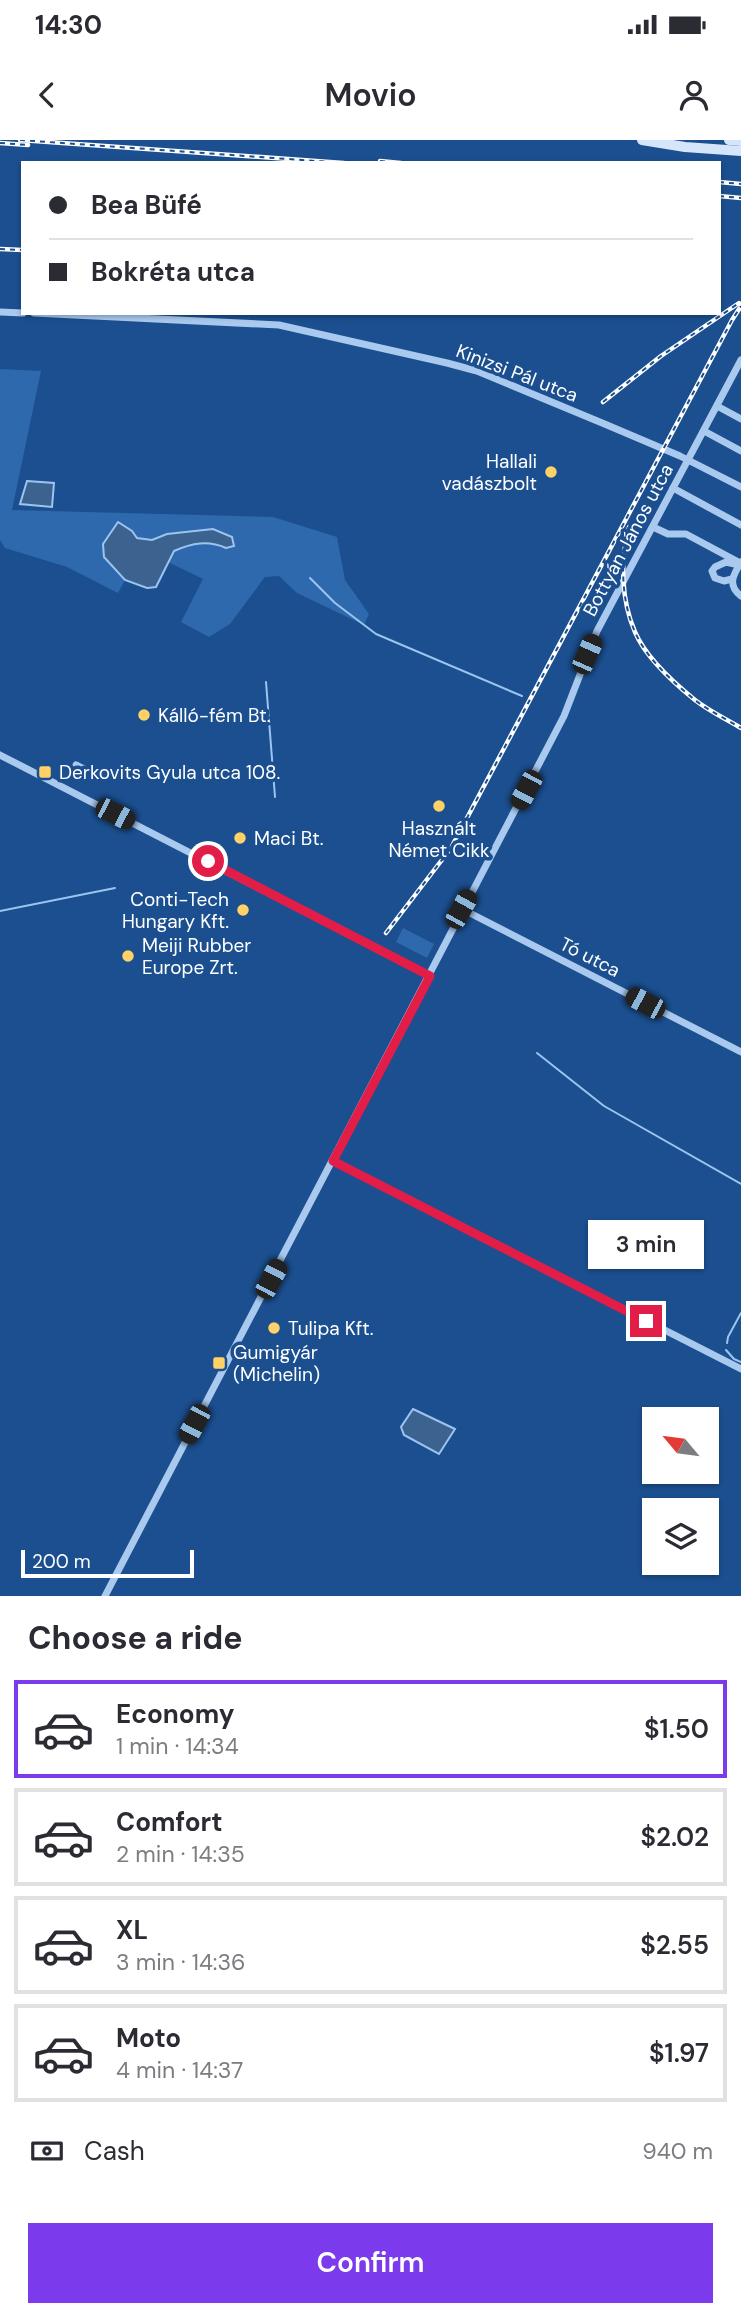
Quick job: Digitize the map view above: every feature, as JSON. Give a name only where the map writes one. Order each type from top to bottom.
[{"type":"main road","points":[[642,140],[741,151]]},
{"type":"main road","points":[[729,140],[741,141]]},
{"type":"street","points":[[0,312],[21,313]]},
{"type":"street","name":"Kinizsi Pál utca","points":[[76,315],[263,324],[319,334],[477,371],[688,461],[741,487]]},
{"type":"street","name":"Bottyán János utca","points":[[105,1596],[564,716],[597,631],[741,360]]},
{"type":"street","points":[[733,375],[741,380]]},
{"type":"street","points":[[717,406],[741,419]]},
{"type":"street","points":[[704,430],[741,451]]},
{"type":"street","points":[[673,488],[741,525]]},
{"type":"street","points":[[653,527],[668,534],[686,534],[740,563]]},
{"type":"street","points":[[732,579],[724,581],[715,578],[712,571],[726,562],[740,563]]},
{"type":"street","points":[[740,563],[732,579],[732,586],[741,596]]},
{"type":"street","points":[[0,755],[430,976]]},
{"type":"street","name":"Tó utca","points":[[461,909],[741,1052]]},
{"type":"street","points":[[333,1161],[741,1369]]},
{"type":"shaded area","points":[[0,369],[41,371],[12,510],[273,517],[337,537],[345,580],[369,614],[364,625],[297,593],[279,576],[265,577],[230,624],[209,637],[181,622],[203,579],[168,562],[156,587],[147,588],[125,580],[118,593],[67,567],[5,548],[0,540]]},
{"type":"shaded area","points":[[27,481],[54,483],[52,507],[20,504]]},
{"type":"shaded area","points":[[118,522],[132,531],[137,538],[152,540],[167,534],[213,529],[232,537],[234,546],[226,548],[200,544],[174,551],[156,587],[147,588],[125,580],[104,557],[103,544]]},
{"type":"shaded area","points":[[403,928],[434,944],[427,958],[396,942]]},
{"type":"shaded area","points":[[413,1409],[455,1429],[439,1454],[404,1435],[401,1427]]},
{"type":"waterway","points":[[310,578],[335,603],[376,634],[522,696]]},
{"type":"waterway","points":[[266,682],[275,797]]},
{"type":"waterway","points":[[0,911],[115,888]]},
{"type":"waterway","points":[[537,1053],[604,1106],[741,1184]]},
{"type":"waterway","points":[[727,1343],[741,1313]]},
{"type":"waterway","points":[[726,1350],[741,1362]]},
{"type":"railway","points":[[20,140],[316,161]]},
{"type":"railway","points":[[0,143],[28,145]]},
{"type":"railway","points":[[721,182],[741,184]]},
{"type":"railway","points":[[721,196],[741,198]]},
{"type":"railway","points":[[0,249],[21,250]]},
{"type":"railway","points":[[603,402],[661,356],[739,303]]},
{"type":"railway","points":[[386,933],[451,848],[741,306]]},
{"type":"railway","points":[[629,527],[623,580],[630,620],[640,642],[661,669],[687,693],[706,708],[741,728]]},
{"type":"place","name":"Hallali vadászbolt","points":[[551,472]]},
{"type":"place","name":"Kálló-fém Bt.","points":[[144,715]]},
{"type":"place","name":"Derkovits Gyula utca 108.","points":[[45,772]]},
{"type":"place","name":"Használt Német Cikk","points":[[439,806]]},
{"type":"place","name":"Maci Bt.","points":[[240,838]]},
{"type":"place","name":"Conti-Tech Hungary Kft.","points":[[243,910]]},
{"type":"place","name":"Meiji Rubber Europe Zrt.","points":[[128,956]]},
{"type":"place","name":"Tulipa Kft.","points":[[274,1328]]},
{"type":"place","name":"Gumigyár (Michelin)","points":[[219,1363]]},
{"type":"route","points":[[208,861],[430,976],[333,1161],[646,1321]]}]
